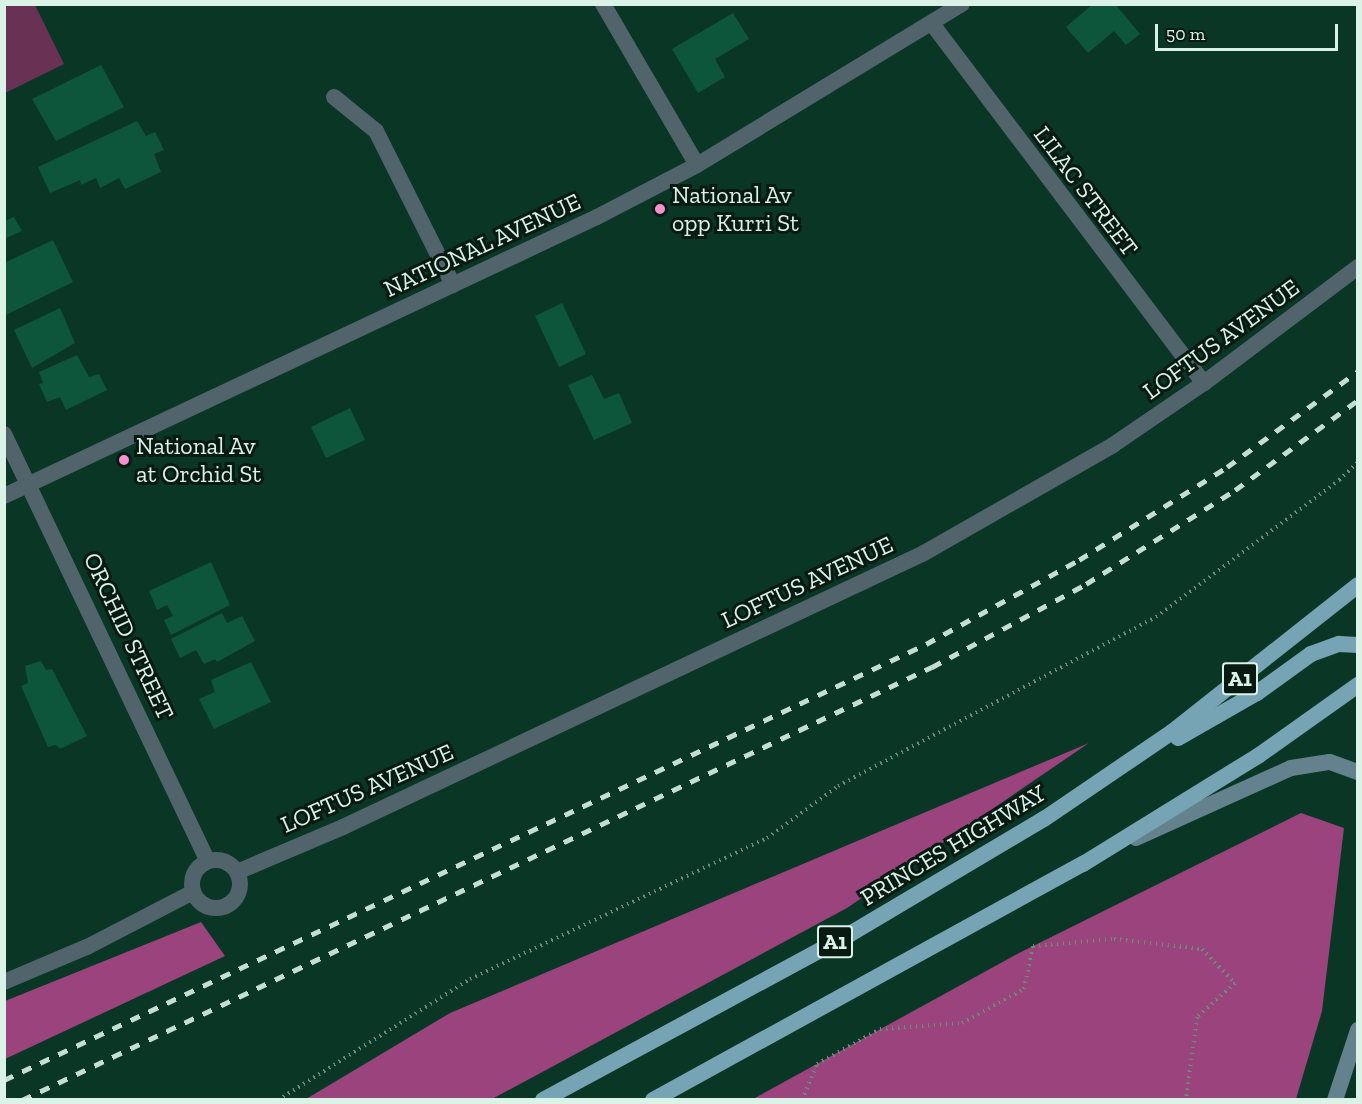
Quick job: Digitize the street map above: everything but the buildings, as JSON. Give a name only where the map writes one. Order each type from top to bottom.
[{"type":"highway","name":"PRINCES HIGHWAY","points":[[543,1100],[850,934],[1119,770],[1358,585]]},
{"type":"highway","points":[[1119,770],[1257,693],[1311,654],[1339,644],[1358,645]]},
{"type":"highway","name":"A1","points":[[652,1100],[1083,864],[1258,756],[1358,685]]},
{"type":"main road","points":[[1083,864],[1279,772],[1319,762],[1342,764],[1358,772]]},
{"type":"main road","points":[[1335,1100],[1358,1030]]},
{"type":"street","points":[[603,4],[697,165]]},
{"type":"street","name":"NATIONAL AVENUE","points":[[4,496],[453,285],[697,165],[933,25],[962,4]]},
{"type":"street","name":"LILAC STREET","points":[[933,25],[1204,383]]},
{"type":"street","points":[[334,97],[376,132],[453,285]]},
{"type":"street","name":"LOFTUS AVENUE","points":[[237,872],[343,827],[848,592],[1113,445],[1204,383],[1358,267]]},
{"type":"street","name":"ORCHID STREET","points":[[4,434],[30,483],[208,861]]},
{"type":"street","points":[[208,861],[228,862],[237,872],[241,887],[227,906],[211,908],[193,892],[196,870],[208,861]]},
{"type":"street","points":[[4,982],[87,947],[193,892]]},
{"type":"path","points":[[278,1100],[470,979],[767,838],[838,786],[1155,617],[1339,480],[1358,462]]},
{"type":"path","points":[[802,1100],[817,1064],[880,1029],[962,1023],[1024,989],[1033,946],[1114,939],[1202,949],[1235,983],[1197,1017],[1186,1100]]},
{"type":"shaded area","points":[[5,4],[35,5],[64,64],[5,93]]},
{"type":"shaded area","points":[[1089,743],[847,908],[492,1099],[306,1099],[450,1013]]},
{"type":"shaded area","points":[[1301,813],[1344,828],[1322,1011],[1296,1099],[753,1099],[1019,953]]},
{"type":"shaded area","points":[[201,922],[225,956],[5,1059],[5,1001]]},
{"type":"railway","points":[[4,1080],[926,644],[1079,560],[1227,467],[1358,371]]},
{"type":"railway","points":[[22,1100],[932,667],[1086,584],[1235,490],[1358,400]]},
{"type":"place","name":"National Av opp Kurri St","points":[[660,209]]},
{"type":"place","name":"National Av at Orchid St","points":[[124,460]]}]
